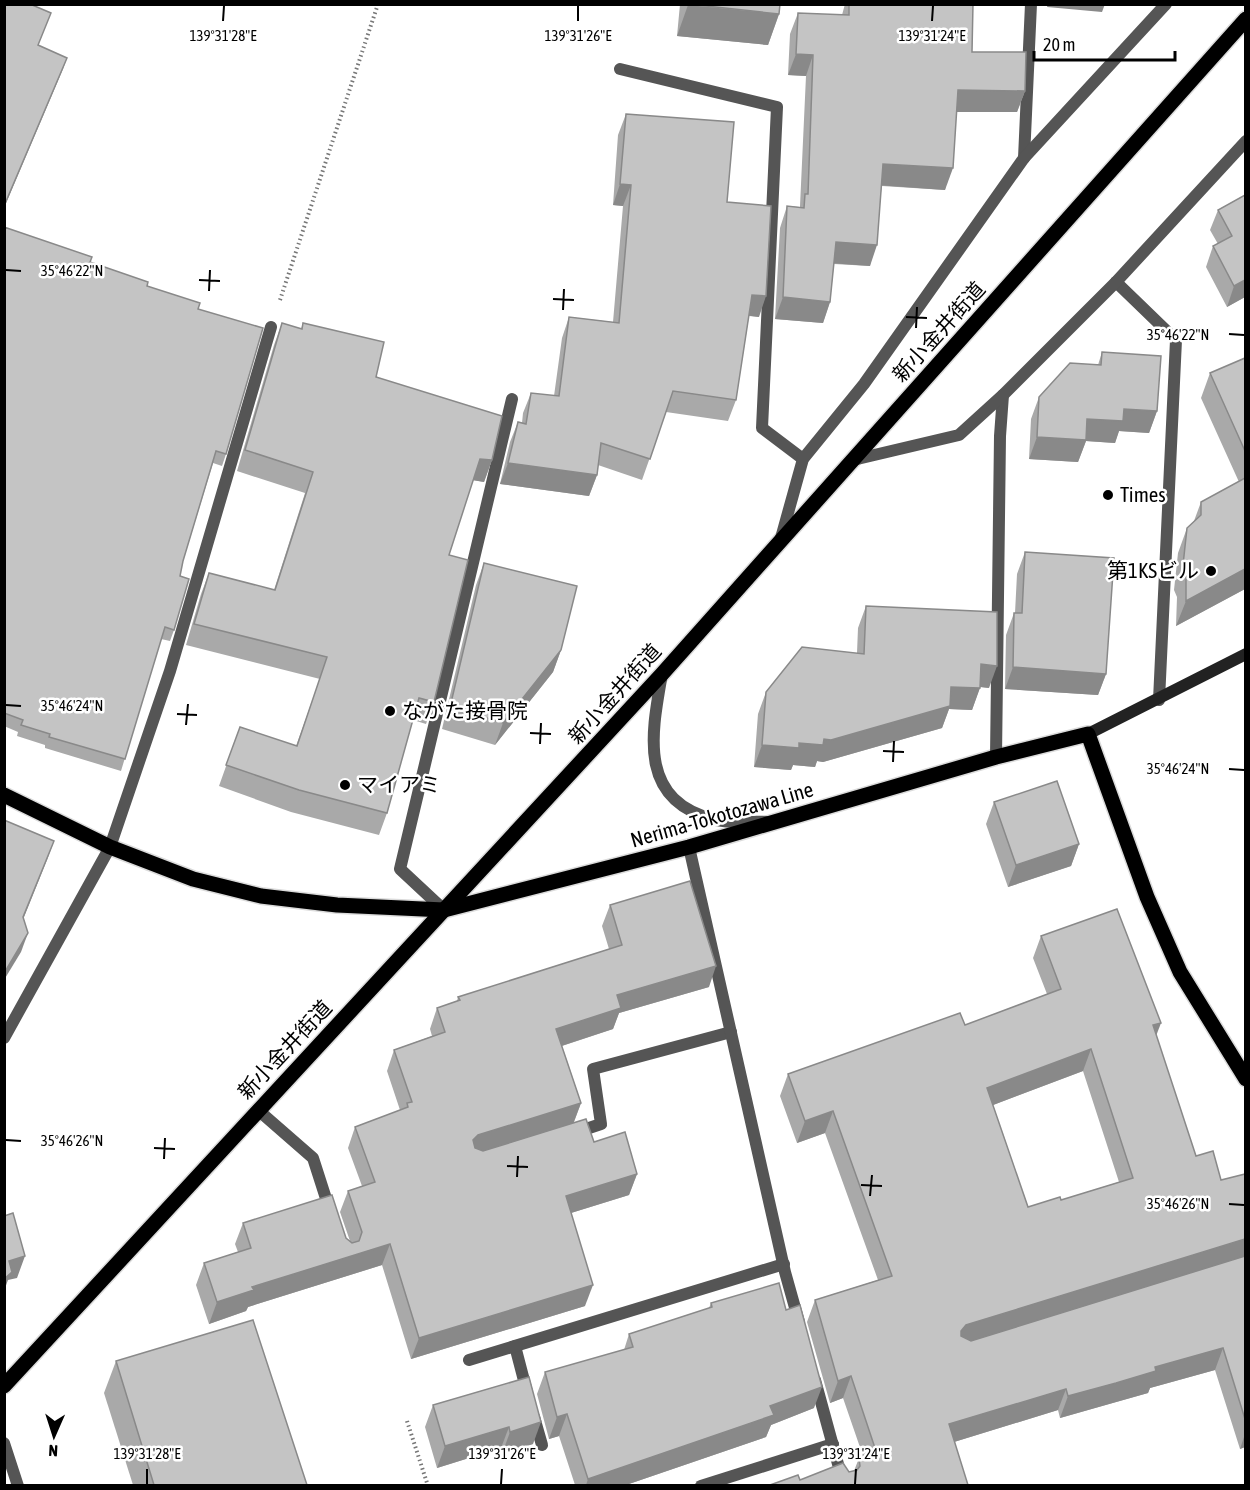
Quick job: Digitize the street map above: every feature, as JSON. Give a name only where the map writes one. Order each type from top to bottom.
[{"type":"main road","name":"新小金井街道","points":[[4,1386],[662,674],[1245,19]]},
{"type":"main road","name":"Nerima-Tokotozawa Line","points":[[4,795],[110,847],[193,879],[261,896],[337,905],[444,910],[689,847],[996,757],[1088,734]]},
{"type":"main road","points":[[1088,734],[1147,897],[1180,972],[1245,1078]]},
{"type":"street","points":[[1024,158],[1031,4]]},
{"type":"street","points":[[782,538],[803,459],[864,384],[1024,158],[1166,4]]},
{"type":"street","points":[[620,69],[777,107],[762,428],[803,459]]},
{"type":"street","points":[[853,460],[959,435],[1003,395],[1116,282],[1245,141]]},
{"type":"street","points":[[1116,282],[1176,340],[1159,700]]},
{"type":"street","points":[[4,1038],[110,847],[170,671],[271,327]]},
{"type":"street","points":[[996,757],[1000,436],[1003,395]]},
{"type":"street","points":[[444,910],[400,869],[512,399]]},
{"type":"street","points":[[1088,734],[1159,700],[1245,654]]},
{"type":"street","points":[[662,674],[654,722],[652,754],[663,785],[685,809],[718,820],[779,822]]},
{"type":"street","points":[[689,847],[784,1264],[804,1340]]},
{"type":"street","points":[[558,1137],[601,1124],[593,1069],[731,1032]]},
{"type":"street","points":[[258,1110],[313,1158],[335,1223]]},
{"type":"street","points":[[469,1360],[784,1264]]},
{"type":"street","points":[[514,1346],[542,1445]]},
{"type":"street","points":[[810,1363],[844,1485]]},
{"type":"street","points":[[4,1443],[18,1485]]},
{"type":"street","points":[[701,1485],[833,1444]]},
{"type":"path","points":[[271,327],[378,4]]},
{"type":"path","points":[[407,1421],[428,1485]]},
{"type":"building","points":[[4,4],[30,4],[51,13],[38,45],[67,58],[4,206]]},
{"type":"building","points":[[688,4],[780,4],[779,14]]},
{"type":"building","points":[[849,4],[973,4],[972,52],[1026,52],[1025,91],[958,90],[953,168],[883,164],[877,245],[836,242],[830,302],[783,297],[787,206],[804,208],[805,194],[808,194],[813,55],[796,54],[798,13],[849,15]]},
{"type":"building","points":[[626,114],[734,122],[727,202],[771,206],[766,296],[752,295],[736,400],[673,391],[650,459],[601,443],[597,475],[508,463],[518,422],[526,424],[531,393],[559,396],[569,317],[619,323],[631,185],[620,184]]},
{"type":"building","points":[[1245,195],[1245,280],[1234,286],[1213,246],[1232,236],[1218,210]]},
{"type":"building","points":[[4,227],[92,257],[90,262],[148,282],[147,286],[200,303],[198,309],[263,328],[226,454],[216,451],[183,561],[180,576],[189,579],[174,630],[165,627],[125,759],[49,737],[50,734],[21,725],[23,720],[4,713]]},
{"type":"building","points":[[282,323],[302,329],[303,323],[384,342],[376,377],[502,416],[492,460],[480,459],[449,555],[468,560],[434,702],[419,698],[387,813],[299,790],[226,765],[240,727],[297,746],[327,657],[194,624],[209,573],[275,590],[313,472],[245,450]]},
{"type":"building","points":[[1102,352],[1161,356],[1157,411],[1124,409],[1123,421],[1087,419],[1086,440],[1037,437],[1039,397],[1070,363],[1101,365]]},
{"type":"building","points":[[1245,358],[1245,451],[1210,373]]},
{"type":"building","name":"第1KSビル","points":[[1245,478],[1245,569],[1186,601],[1186,571],[1183,565],[1187,528],[1201,515],[1201,502]]},
{"type":"building","points":[[1025,552],[1114,558],[1106,674],[1013,667],[1014,613],[1022,613]]},
{"type":"building","points":[[484,563],[577,586],[561,650],[503,723],[450,707]]},
{"type":"building","points":[[866,606],[997,612],[997,666],[981,664],[980,688],[951,687],[950,706],[831,740],[824,739],[823,745],[799,743],[799,748],[762,745],[766,692],[802,647],[864,654]]},
{"type":"building","points":[[1057,781],[1079,844],[1016,865],[994,802]]},
{"type":"building","points":[[4,820],[54,841],[23,917],[28,933],[6,970],[4,970]]},
{"type":"building","points":[[690,881],[716,966],[617,995],[621,1008],[556,1029],[581,1103],[478,1135],[473,1140],[475,1148],[483,1151],[586,1119],[594,1142],[625,1132],[637,1174],[566,1196],[593,1285],[419,1338],[390,1244],[252,1287],[254,1290],[217,1302],[204,1263],[251,1248],[243,1223],[332,1195],[346,1238],[352,1243],[359,1241],[362,1232],[348,1191],[375,1182],[355,1127],[408,1107],[407,1103],[412,1102],[394,1050],[445,1032],[437,1008],[460,1000],[458,997],[622,945],[610,905]]},
{"type":"building","points":[[1117,909],[1161,1023],[1153,1025],[1196,1156],[1213,1151],[1221,1180],[1245,1174],[1245,1239],[966,1325],[961,1331],[961,1336],[971,1341],[1245,1256],[1245,1419],[1223,1348],[1155,1367],[1156,1371],[1116,1383],[1068,1396],[1066,1389],[949,1424],[968,1485],[770,1485],[798,1475],[800,1480],[843,1463],[849,1472],[857,1470],[860,1466],[859,1458],[876,1451],[851,1376],[838,1381],[815,1300],[892,1276],[833,1111],[805,1121],[788,1074],[960,1013],[965,1025],[1061,989],[1041,936]],"holes":[[[1091,1049],[1133,1178],[1061,1200],[1060,1197],[1028,1207],[987,1088]]]},
{"type":"building","points":[[13,1213],[25,1256],[9,1261],[12,1272],[4,1279],[4,1216]]},
{"type":"building","points":[[779,1283],[786,1310],[800,1305],[822,1387],[770,1406],[774,1415],[588,1479],[567,1414],[557,1417],[545,1372],[633,1347],[629,1334],[712,1307],[711,1303]]},
{"type":"building","points":[[253,1320],[307,1485],[154,1485],[116,1361]]},
{"type":"building","points":[[529,1377],[541,1422],[510,1432],[509,1427],[445,1446],[433,1405]]},
{"type":"place","name":"Times","points":[[1108,495]]},
{"type":"place","name":"第1KSビル","points":[[1211,571]]},
{"type":"place","name":"ながた接骨院","points":[[390,711]]},
{"type":"place","name":"マイアミ","points":[[345,785]]}]
